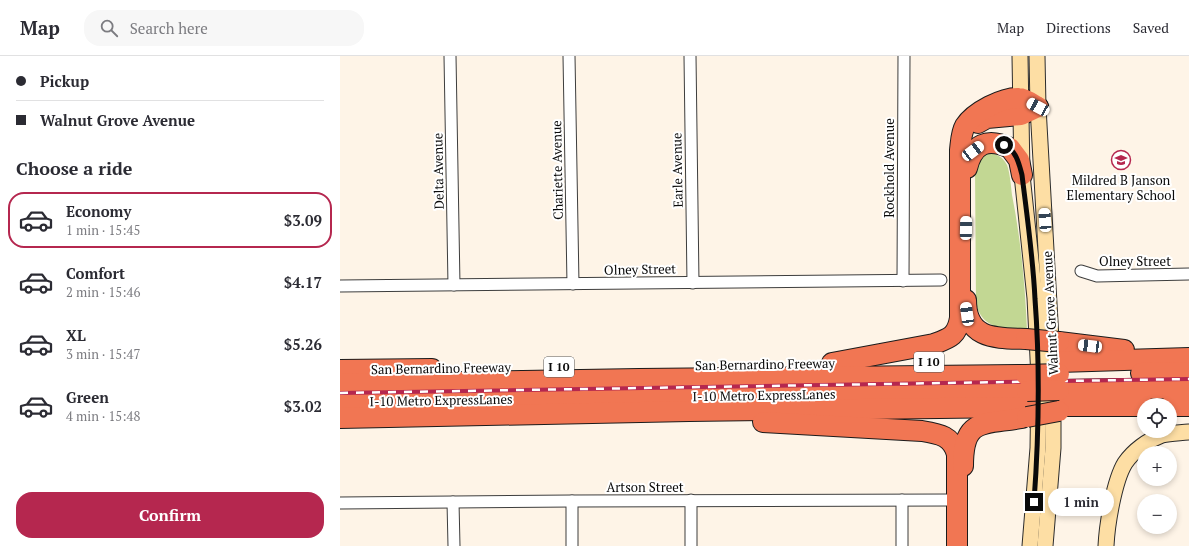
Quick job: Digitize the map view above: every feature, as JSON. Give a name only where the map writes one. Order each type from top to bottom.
[{"type":"highway","points":[[832,363],[934,344],[949,338],[958,328],[960,308],[961,138],[965,126],[971,118],[981,111],[1005,100],[1027,107]]},
{"type":"highway","points":[[1027,107],[980,120],[976,124],[969,138],[967,146],[966,303],[968,318],[975,328],[988,336],[999,339],[1026,339],[1059,342],[1188,363]]},
{"type":"highway","points":[[967,168],[969,158],[973,151],[981,145],[995,143],[1010,148],[1019,160],[1022,175]]},
{"type":"highway","name":"San Bernardino Freeway","points":[[340,370],[832,363],[1027,390]]},
{"type":"highway","name":"I-10 Metro ExpressLanes","points":[[1060,391],[1188,363]]},
{"type":"highway","name":"I-10 Metro ExpressLanes","points":[[340,384],[631,379],[1060,391],[1189,388]]},
{"type":"highway","points":[[963,546],[963,451],[970,432],[976,427],[984,424],[1027,390],[1060,391]]},
{"type":"highway","name":"San Bernardino Freeway","points":[[340,418],[690,411],[1027,390],[1060,391],[1137,405]]},
{"type":"highway","name":"I-10 Metro ExpressLanes","points":[[340,402],[1027,390]]},
{"type":"highway","points":[[1177,406],[1189,406]]},
{"type":"highway","points":[[690,411],[750,422],[922,431],[943,436],[951,441],[957,454],[957,546]]},
{"type":"main road","name":"Walnut Grove Avenue","points":[[1020,56],[1027,107],[1054,377],[1053,448],[1045,546]]},
{"type":"main road","name":"Walnut Grove Avenue","points":[[1030,546],[1038,448],[1039,378],[1035,298],[1022,175],[1027,107],[1037,56]]},
{"type":"main road","points":[[1106,546],[1115,493],[1125,463],[1136,450],[1161,436],[1189,432]]},
{"type":"street","name":"Delta Avenue","points":[[450,56],[454,285]]},
{"type":"street","name":"Chariette Avenue","points":[[569,56],[573,284]]},
{"type":"street","name":"Earle Avenue","points":[[690,56],[693,283]]},
{"type":"street","name":"Rockhold Avenue","points":[[903,281],[904,56]]},
{"type":"street","name":"Olney Street","points":[[1081,271],[1097,276],[1189,274]]},
{"type":"street","name":"Olney Street","points":[[340,286],[941,280]]},
{"type":"street","name":"Artson Street","points":[[340,503],[691,500],[951,500]]},
{"type":"street","points":[[691,500],[691,546]]},
{"type":"street","points":[[902,500],[902,546]]},
{"type":"street","points":[[572,501],[572,546]]},
{"type":"street","points":[[453,502],[454,546]]},
{"type":"green space","points":[[990,153],[1002,158],[1007,165],[1009,172],[1022,262],[1027,330],[1002,328],[988,323],[979,312],[976,303],[975,167],[983,154]]},
{"type":"railway","points":[[340,393],[1189,379]]},
{"type":"place","name":"Mildred B Janson Elementary School","points":[[1121,160]]},
{"type":"route","points":[[1004,145],[1010,148],[1019,160],[1022,175],[1035,298],[1039,378],[1038,448],[1034,502]]}]
